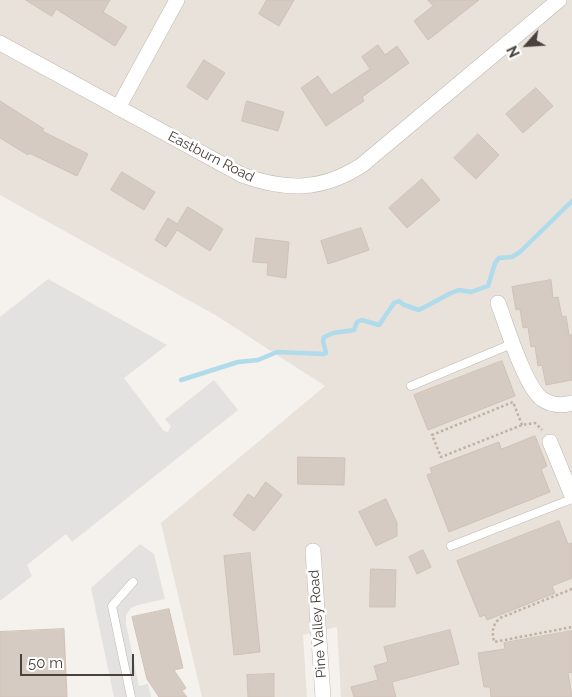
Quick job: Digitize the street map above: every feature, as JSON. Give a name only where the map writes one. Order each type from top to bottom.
[{"type":"street","points":[[118,108],[178,0]]},
{"type":"street","name":"Eastburn Road","points":[[0,43],[242,175],[258,181],[288,187],[304,187],[327,182],[362,165],[559,0]]},
{"type":"street","points":[[498,303],[536,393],[543,400],[559,406],[572,403]]},
{"type":"street","points":[[547,438],[572,496]]},
{"type":"street","name":"Pine Valley Road","points":[[313,551],[324,697]]},
{"type":"lane","points":[[411,386],[514,343]]},
{"type":"lane","points":[[451,546],[572,500]]},
{"type":"lane","points":[[131,697],[112,606],[134,582]]},
{"type":"path","points":[[522,425],[513,402],[432,434],[441,457],[522,425],[535,423],[547,438]]},
{"type":"path","points":[[572,589],[500,618],[494,623],[492,629],[494,642],[572,627]]},
{"type":"shaded area","points":[[0,0],[572,0],[572,697],[341,697],[337,627],[303,635],[307,697],[202,697],[161,523],[325,386],[217,316],[0,195]]},
{"type":"shaded area","points":[[48,279],[167,345],[124,378],[164,431],[168,432],[171,426],[165,419],[214,380],[238,410],[72,542],[66,534],[27,565],[32,576],[0,601],[0,317]]},
{"type":"shaded area","points":[[140,544],[154,554],[165,599],[138,605],[131,608],[126,615],[126,624],[139,686],[148,684],[151,697],[114,697],[91,588]]},
{"type":"building","points":[[26,0],[110,0],[103,12],[127,27],[115,46],[56,9],[52,16]]},
{"type":"building","points":[[267,0],[294,0],[279,26],[259,14]]},
{"type":"building","points":[[428,0],[479,0],[428,40],[414,21],[433,6]]},
{"type":"building","points":[[378,45],[385,55],[397,46],[409,63],[362,97],[364,101],[326,126],[301,88],[318,76],[331,95],[370,69],[362,57]]},
{"type":"building","points":[[204,60],[225,73],[207,100],[187,87]]},
{"type":"building","points":[[536,88],[553,106],[523,133],[506,114]]},
{"type":"building","points":[[0,101],[44,129],[42,131],[88,154],[77,176],[29,153],[28,155],[0,138]]},
{"type":"building","points":[[247,101],[284,112],[278,131],[242,121]]},
{"type":"building","points":[[478,134],[499,155],[476,179],[454,158]]},
{"type":"building","points":[[122,172],[155,192],[144,210],[111,190]]},
{"type":"building","points":[[422,179],[440,200],[407,228],[389,208]]},
{"type":"building","points":[[188,207],[223,229],[210,251],[177,230],[166,247],[155,240],[168,218],[177,224]]},
{"type":"building","points":[[361,228],[369,250],[328,264],[321,241]]},
{"type":"building","points":[[256,238],[289,242],[286,278],[267,275],[268,263],[253,262]]},
{"type":"building","points":[[551,280],[553,298],[558,297],[562,317],[566,316],[569,335],[572,335],[572,380],[546,385],[542,365],[538,366],[535,346],[531,347],[528,327],[523,328],[520,309],[516,310],[512,287]]},
{"type":"building","points":[[502,361],[515,396],[428,430],[414,395]]},
{"type":"building","points":[[535,436],[547,466],[541,469],[550,492],[449,532],[427,475],[432,473],[430,468],[499,442],[501,449]]},
{"type":"building","points":[[298,457],[345,458],[344,485],[298,484]]},
{"type":"building","points":[[266,482],[282,495],[254,531],[233,515],[248,494],[254,498]]},
{"type":"building","points":[[386,499],[397,523],[397,536],[376,546],[359,512]]},
{"type":"building","points":[[559,521],[568,544],[572,543],[572,578],[552,586],[555,593],[487,620],[485,615],[480,617],[457,561]]},
{"type":"building","points":[[423,550],[431,567],[417,574],[409,557]]},
{"type":"building","points":[[250,553],[260,652],[234,655],[224,556]]},
{"type":"building","points":[[371,569],[396,570],[395,607],[370,607]]},
{"type":"building","points":[[169,609],[183,668],[174,670],[186,688],[182,691],[187,697],[159,697],[147,679],[132,617]]},
{"type":"building","points":[[64,629],[67,697],[0,697],[0,632]]},
{"type":"building","points":[[450,630],[459,664],[392,682],[396,697],[354,697],[351,687],[378,680],[374,666],[388,662],[384,647]]},
{"type":"building","points":[[572,631],[572,672],[568,673],[572,697],[491,697],[490,687],[484,687],[478,653],[505,649],[504,643]]},
{"type":"building","points":[[274,674],[274,697],[248,697],[247,675]]},
{"type":"waterway","points":[[181,380],[238,362],[258,360],[277,352],[324,354],[326,353],[324,337],[333,333],[354,330],[357,322],[362,320],[379,325],[394,303],[399,301],[404,305],[419,310],[459,290],[471,292],[488,286],[495,263],[499,258],[512,257],[520,252],[572,201]]}]
